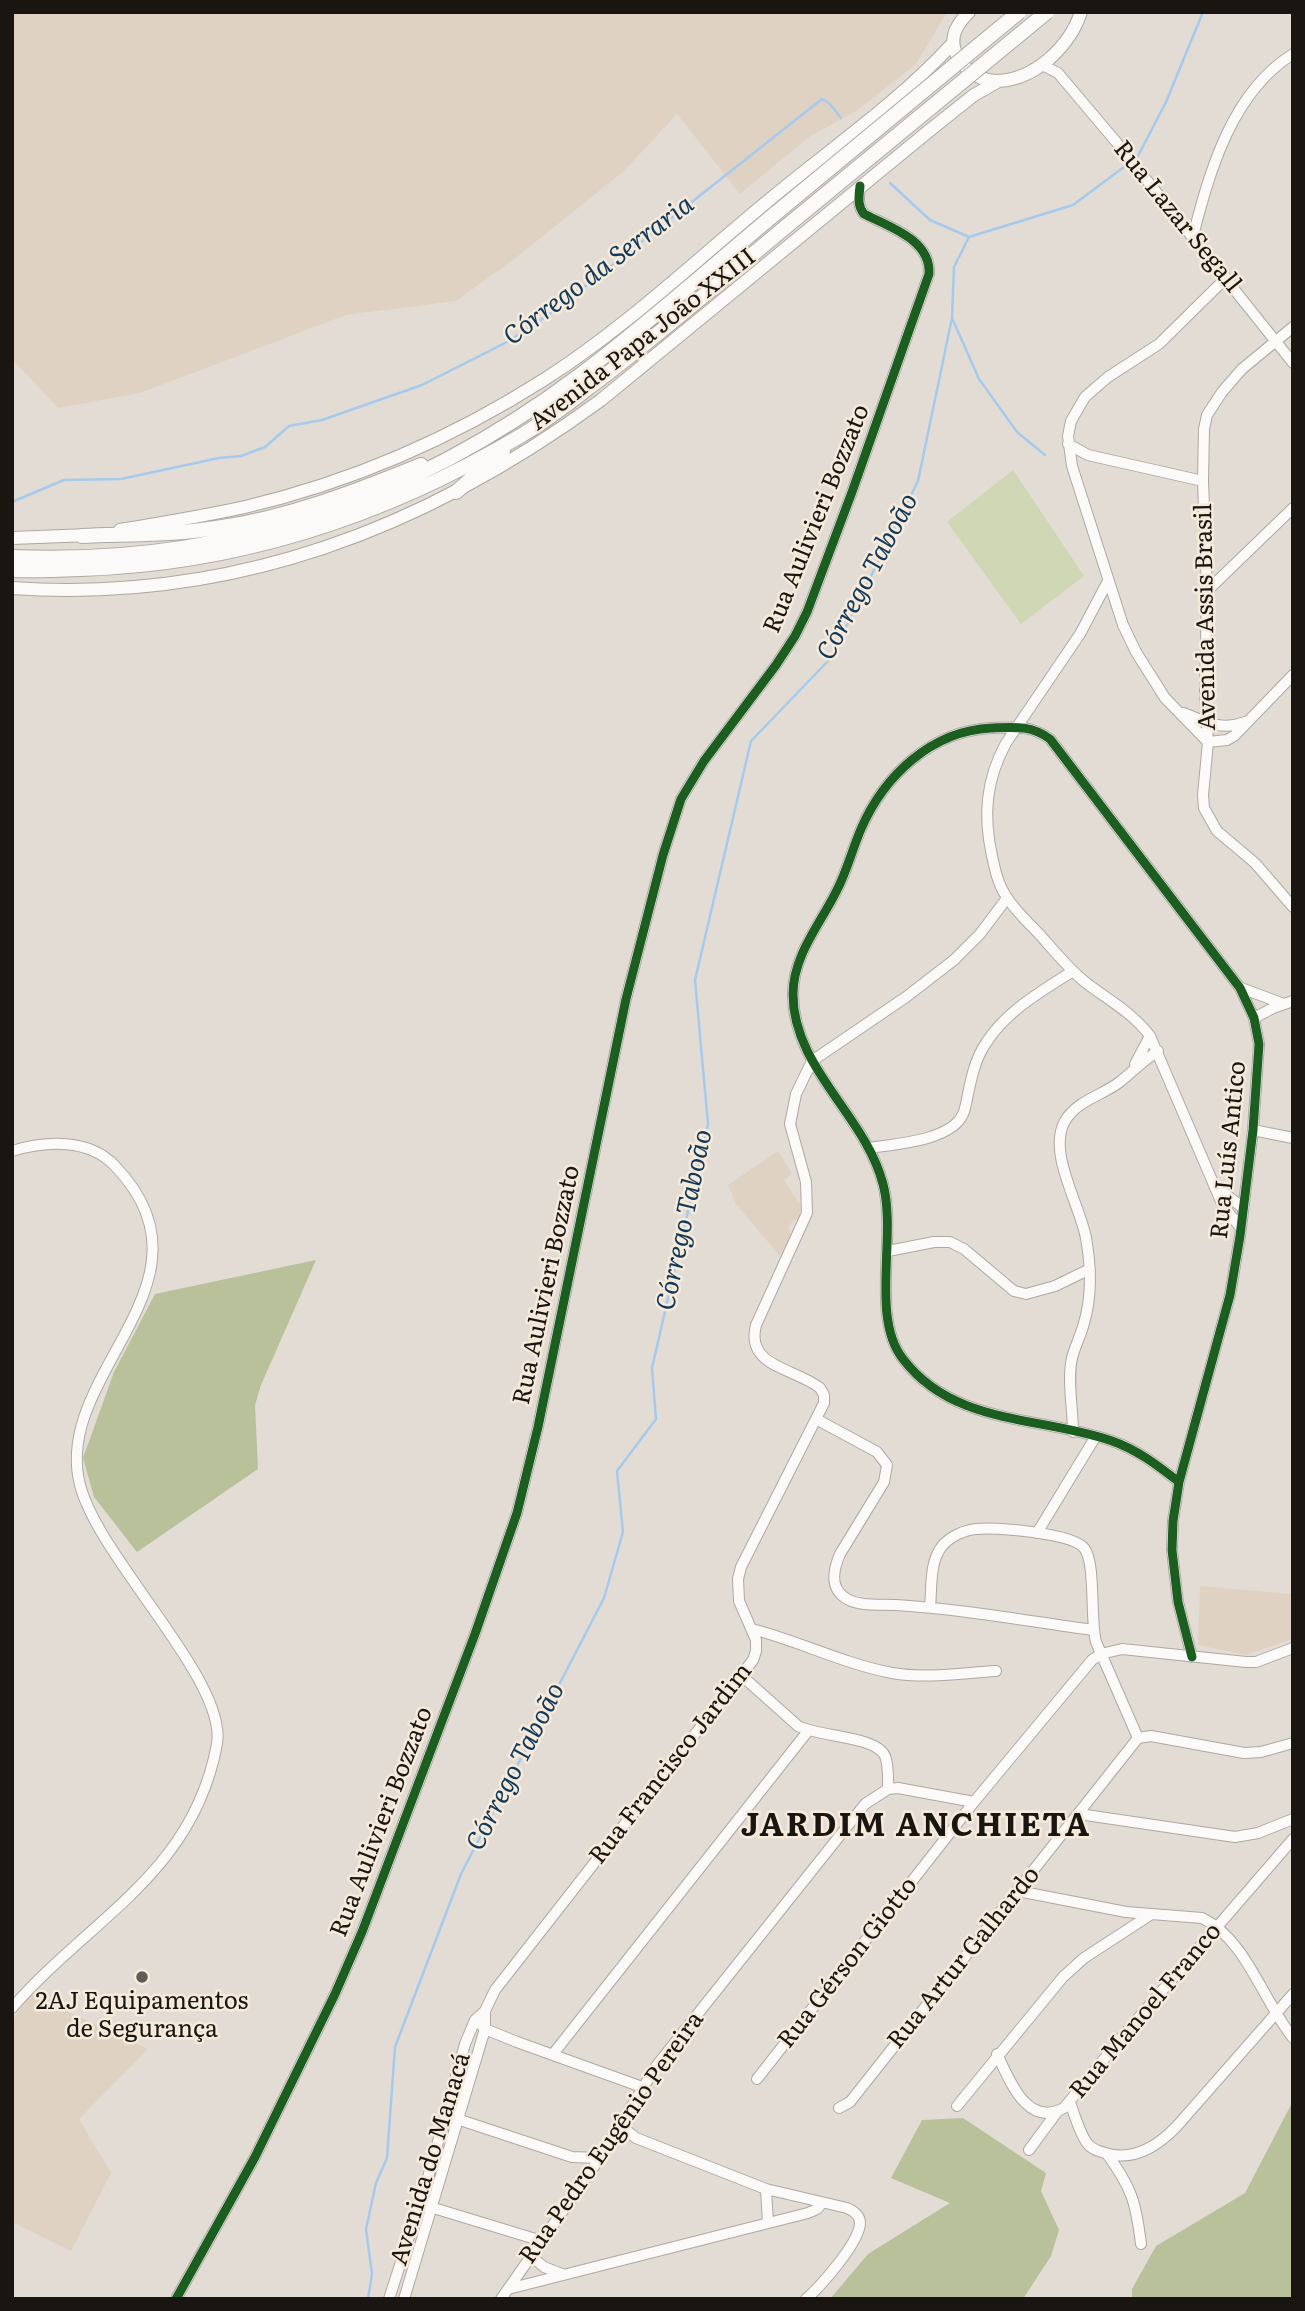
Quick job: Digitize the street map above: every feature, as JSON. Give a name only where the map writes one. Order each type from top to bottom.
[{"type":"highway","name":"Avenida Papa João XXIII","points":[[12,557],[73,559],[150,553],[254,535],[369,498],[418,476],[481,440],[579,376],[1019,12]]},
{"type":"highway","name":"Avenida Papa João XXIII","points":[[12,570],[140,566],[282,540],[329,526],[402,497],[523,435],[619,365],[1047,12]]},
{"type":"highway","points":[[456,492],[523,435]]},
{"type":"highway","points":[[82,536],[208,529],[281,515],[362,489],[481,440]]},
{"type":"main road","name":"Avenida Papa João XXIII","points":[[12,538],[82,536],[247,506],[312,488],[401,456],[473,420],[546,378],[623,321],[905,89],[953,43],[958,25],[969,12]]},
{"type":"main road","name":"Avenida Papa João XXIII","points":[[12,588],[115,590],[227,574],[288,560],[337,544],[384,526],[456,492],[551,436],[601,401],[963,104],[997,82],[1020,76],[1042,65],[1069,38],[1081,12]]},
{"type":"main road","points":[[953,43],[964,65],[975,75],[997,82]]},
{"type":"street","points":[[1055,54],[1058,73]]},
{"type":"street","points":[[1193,236],[1207,181],[1240,111],[1262,80],[1293,54]]},
{"type":"street","name":"Rua Lazar Segall","points":[[1042,65],[1058,73],[1117,143],[1293,363]]},
{"type":"street","name":"Rua Aulivieri Bozzato","points":[[176,2299],[255,2157],[335,1994],[475,1634],[517,1513],[538,1427],[626,999],[663,855],[681,799],[704,761],[776,665],[801,624],[852,492],[929,274],[930,261],[923,250],[902,233],[864,214],[860,209],[860,186]]},
{"type":"street","points":[[1182,222],[1200,209]]},
{"type":"street","points":[[1226,278],[1159,344],[1108,377],[1085,397],[1071,421],[1068,444],[1074,473],[1123,625],[1152,680],[1208,743],[1234,736],[1293,675]]},
{"type":"street","name":"Avenida Assis Brasil","points":[[1293,327],[1242,369],[1223,392],[1207,415],[1203,438],[1208,743],[1204,808],[1217,831],[1255,863],[1293,907]]},
{"type":"street","points":[[1068,444],[1088,455],[1203,481]]},
{"type":"street","points":[[1074,473],[1088,455]]},
{"type":"street","points":[[1207,591],[1293,508]]},
{"type":"street","points":[[1108,581],[1080,634],[997,760],[987,793],[988,838],[996,872],[1007,898],[1073,971],[1133,1016],[1150,1036],[1223,1206],[1241,1228]]},
{"type":"street","points":[[1178,711],[1207,722],[1233,727],[1251,720]]},
{"type":"street","points":[[1019,726],[962,732],[936,743],[902,768],[870,811],[844,877],[808,942],[795,977],[793,993],[799,1035],[812,1061],[869,1148],[883,1183],[887,1205],[887,1320],[895,1349],[919,1377],[953,1400],[1002,1418],[1096,1436],[1135,1451],[1179,1482]]},
{"type":"street","name":"Rua Luís Antico","points":[[1019,726],[1040,731],[1050,739],[1240,988],[1254,1018],[1259,1044],[1244,1208],[1230,1295],[1179,1482],[1173,1521],[1178,1602],[1192,1657]]},
{"type":"street","points":[[812,1061],[906,997],[954,960],[980,934],[1007,898]]},
{"type":"street","points":[[869,1148],[923,1139],[953,1126],[962,1115],[978,1056],[987,1041],[1010,1015],[1073,971]]},
{"type":"street","points":[[1240,988],[1289,1003]]},
{"type":"street","points":[[1254,1018],[1289,1003]]},
{"type":"street","points":[[1134,1067],[1150,1036]]},
{"type":"street","points":[[1073,1432],[1070,1374],[1072,1358],[1088,1306],[1090,1269],[1081,1214],[1060,1155],[1062,1131],[1065,1121],[1074,1110],[1116,1084],[1134,1067],[1158,1051]]},
{"type":"street","name":"Rua Francisco Jardim","points":[[475,2020],[485,2011],[503,1978],[742,1676],[756,1651],[756,1640],[739,1601],[738,1578],[741,1567],[824,1403],[820,1388],[768,1361],[754,1345],[753,1335],[807,1213],[806,1182],[790,1124],[796,1094],[812,1061]]},
{"type":"street","points":[[1253,1130],[1293,1138]]},
{"type":"street","points":[[12,1151],[47,1143],[71,1144],[92,1150],[110,1160],[128,1179],[144,1203],[152,1231],[152,1263],[145,1292],[84,1419],[77,1445],[76,1465],[90,1514],[106,1543],[197,1676],[216,1720],[218,1741],[211,1769],[180,1838],[149,1878],[54,1963],[12,2008]]},
{"type":"street","points":[[1213,1184],[1244,1208]]},
{"type":"street","points":[[888,1251],[934,1242],[950,1242],[964,1249],[1014,1291],[1026,1294],[1038,1293],[1090,1269]]},
{"type":"street","points":[[816,1419],[877,1452],[887,1465],[884,1482],[835,1565],[834,1583],[846,1598],[852,1601],[930,1607],[1093,1630]]},
{"type":"street","points":[[1037,1533],[1096,1436]]},
{"type":"street","points":[[930,1607],[936,1555],[953,1537],[975,1529],[1037,1533],[1075,1540],[1087,1551],[1090,1565],[1093,1630],[1138,1738],[1151,1736],[1244,1752],[1261,1752],[1293,1744]]},
{"type":"street","points":[[752,1629],[894,1674],[935,1675],[996,1671]]},
{"type":"street","points":[[1101,1654],[1122,1649],[1246,1662],[1293,1648]]},
{"type":"street","name":"Rua Gérson Giotto","points":[[757,2079],[974,1802],[1072,1682],[1101,1654]]},
{"type":"street","points":[[742,1676],[788,1719],[808,1731],[876,1746],[886,1758],[888,1789],[907,1789],[974,1802]]},
{"type":"street","points":[[553,2054],[808,1731]]},
{"type":"street","name":"Rua Artur Galhardo","points":[[839,2108],[850,2102],[1138,1738]]},
{"type":"street","name":"Rua Pedro Eugênio Pereira","points":[[501,2299],[590,2173],[621,2126],[642,2087],[669,2049],[854,1816],[876,1795],[888,1789]]},
{"type":"street","points":[[1079,1814],[1235,1837],[1258,1833],[1293,1819]]},
{"type":"street","name":"Rua Manoel Franco","points":[[997,2054],[1022,2101],[1036,2111],[1056,2112],[1070,2103],[1122,2037],[1293,1839]]},
{"type":"street","points":[[1018,1891],[1150,1915],[1202,1918],[1217,1927],[1235,1947],[1293,2038]]},
{"type":"street","points":[[957,2106],[1046,1996],[1084,1958],[1150,1915]]},
{"type":"street","points":[[1070,2103],[1087,2144],[1107,2154],[1118,2156],[1144,2151],[1166,2138],[1274,2012],[1293,1994]]},
{"type":"street","name":"Rua Francisco Jardim","points":[[485,2011],[485,2029]]},
{"type":"street","points":[[475,2020],[485,2029],[642,2087]]},
{"type":"street","name":"Avenida do Manacá","points":[[389,2299],[465,2044],[475,2020]]},
{"type":"street","name":"Avenida do Manacá","points":[[404,2299],[485,2029]]},
{"type":"street","points":[[1029,2150],[1056,2112]]},
{"type":"street","points":[[445,2115],[572,2157],[600,2158]]},
{"type":"street","points":[[621,2126],[636,2138],[766,2189],[852,2210],[860,2219],[852,2244],[806,2299]]},
{"type":"street","points":[[613,2138],[636,2138]]},
{"type":"street","points":[[1107,2154],[1132,2193],[1141,2244]]},
{"type":"street","points":[[572,2157],[590,2173]]},
{"type":"street","points":[[766,2189],[768,2223]]},
{"type":"street","points":[[508,2289],[808,2213],[822,2203]]},
{"type":"street","points":[[419,2205],[542,2241]]},
{"type":"street","points":[[531,2256],[544,2267],[562,2274]]},
{"type":"shaded area","points":[[12,12],[947,12],[916,64],[858,110],[809,137],[740,194],[677,114],[624,171],[513,260],[456,301],[346,315],[140,393],[58,408],[12,359]]},
{"type":"shaded area","points":[[778,1151],[792,1174],[784,1180],[801,1206],[799,1218],[791,1223],[788,1229],[792,1235],[780,1256],[736,1204],[728,1185]]},
{"type":"shaded area","points":[[1200,1586],[1293,1594],[1293,1639],[1246,1655],[1198,1645]]},
{"type":"shaded area","points":[[31,1994],[148,2049],[79,2119],[111,2173],[71,2251],[12,2222],[12,2021]]},
{"type":"green space","points":[[1013,470],[1084,576],[1021,624],[947,522]]},
{"type":"green space","points":[[316,1260],[261,1385],[255,1405],[258,1469],[137,1552],[94,1497],[83,1458],[114,1372],[155,1294]]},
{"type":"green space","points":[[1293,2101],[1293,2299],[1132,2299],[1132,2289],[1156,2246],[1245,2193]]},
{"type":"green space","points":[[963,2118],[1046,2173],[1041,2191],[1059,2230],[1051,2256],[1023,2299],[830,2299],[868,2254],[950,2203],[891,2178],[922,2120]]},
{"type":"waterway","name":"Córrego Taboão","points":[[1133,160],[1138,156],[1166,102],[1203,12]]},
{"type":"waterway","name":"Córrego da Serraria","points":[[12,502],[64,480],[121,479],[219,458],[241,456],[265,447],[289,426],[322,420],[422,385],[509,341],[554,311],[822,99],[830,104],[841,118]]},
{"type":"waterway","name":"Córrego Taboão","points":[[368,2299],[372,2274],[366,2229],[376,2183],[387,2158],[395,2047],[461,1874],[604,1598],[623,1532],[617,1471],[656,1419],[652,1368],[708,1124],[695,980],[751,741],[830,659],[918,481],[952,318],[954,267],[969,237],[1073,205],[1128,164]]},
{"type":"waterway","name":"Córrego da Serraria","points":[[890,183],[930,220],[969,237]]},
{"type":"waterway","points":[[952,318],[979,379],[1017,432],[1045,455]]},
{"type":"cycle path","points":[[176,2299],[255,2157],[335,1994],[362,1932],[475,1634],[517,1513],[538,1427],[626,999],[663,855],[681,799],[704,761],[776,665],[807,612],[929,274],[928,262],[916,244],[897,230],[864,214],[859,204],[860,186]]},
{"type":"cycle path","points":[[1179,1482],[1139,1454],[1112,1441],[1000,1416],[947,1397],[924,1381],[903,1359],[893,1342],[888,1321],[887,1205],[883,1184],[874,1159],[817,1068],[796,1021],[793,994],[797,967],[840,884],[871,810],[896,775],[912,760],[930,747],[969,731],[1022,728],[1036,731],[1050,739],[1240,988],[1254,1018],[1259,1044],[1253,1130],[1240,1236],[1230,1295],[1179,1482],[1173,1521],[1172,1550],[1178,1602],[1192,1657]]},
{"type":"place","name":"2AJ Equipamentos de Segurança","points":[[142,1977]]},
{"type":"district","name":"JARDIM ANCHIETA","points":[[916,1827]]}]
